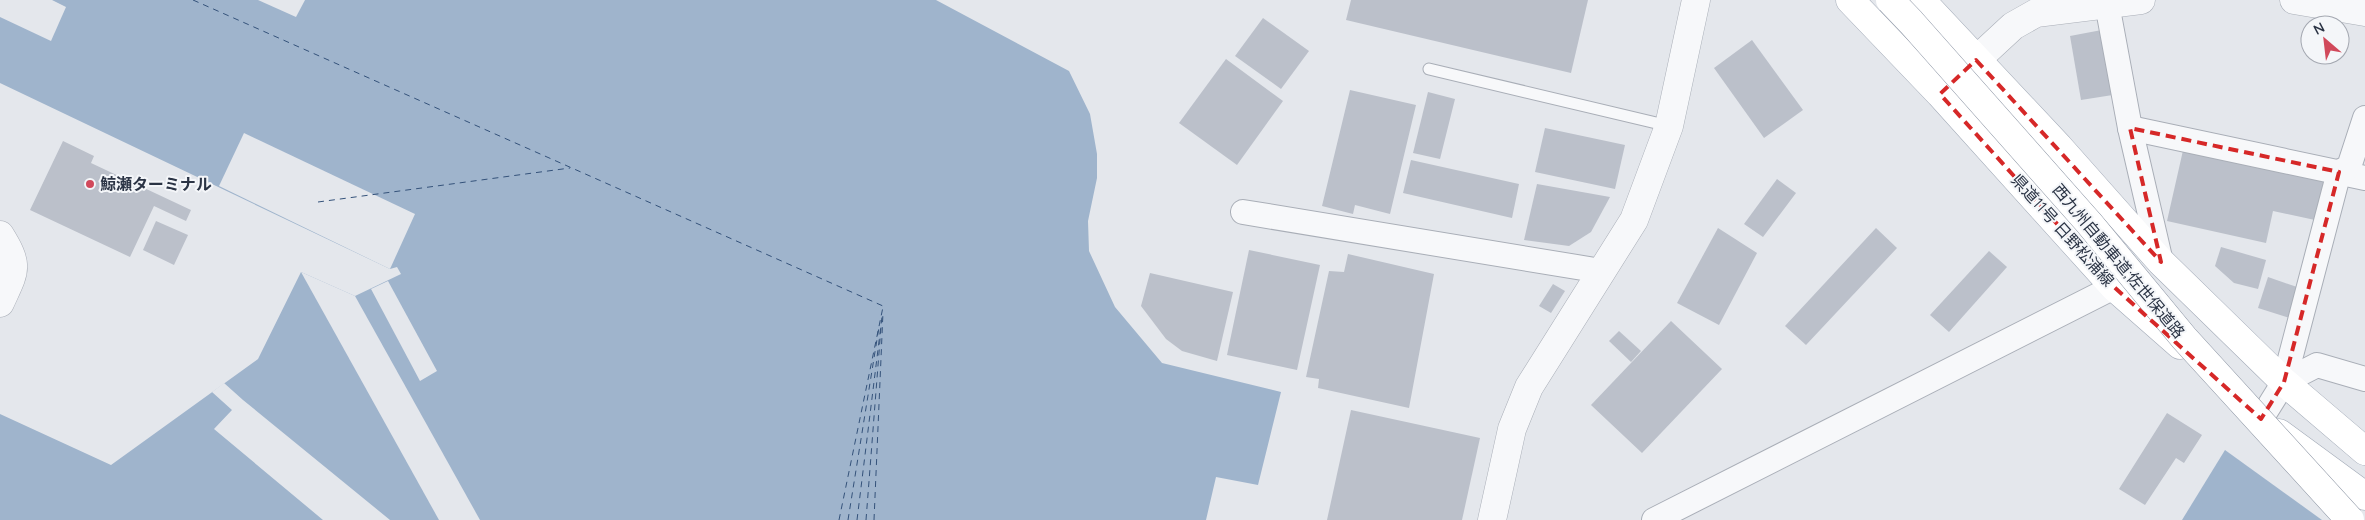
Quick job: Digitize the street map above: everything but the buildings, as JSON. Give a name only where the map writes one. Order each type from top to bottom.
[{"type":"main road","name":"県道11号 日野松浦線","points":[[1850,0],[1940,94],[2114,287],[2261,419],[2365,496]]},
{"type":"main road","name":"西九州自動車道;佐世保道路","points":[[1890,0],[2082,216],[2184,338],[2350,520]]},
{"type":"main road","points":[[1921,0],[2059,146],[2161,262],[2284,382],[2365,451]]},
{"type":"street","points":[[1492,520],[1512,430],[1529,387],[1634,220],[1669,126],[1696,0]]},
{"type":"street","points":[[1940,94],[2034,6],[2107,4],[2141,0]]},
{"type":"street","points":[[2294,0],[2365,12]]},
{"type":"street","points":[[2107,4],[2130,128],[2161,262]]},
{"type":"street","points":[[2338,172],[2349,167],[2365,118]]},
{"type":"street","points":[[2130,128],[2365,178]]},
{"type":"street","points":[[2261,419],[2284,382],[2338,172]]},
{"type":"street","points":[[1243,212],[1601,271]]},
{"type":"street","points":[[0,235],[12,256],[14,265],[13,274],[0,303]]},
{"type":"street","points":[[1654,520],[2114,287]]},
{"type":"street","points":[[2284,382],[2317,365],[2365,379]]},
{"type":"lane","points":[[1429,69],[1669,126]]},
{"type":"highlighted area","points":[[1976,60],[2161,262],[2130,128],[2339,172],[2284,382],[2261,419],[2114,287],[1940,94]]},
{"type":"water","points":[[0,0],[936,0],[1069,71],[1090,114],[1097,154],[1097,178],[1088,221],[1089,251],[1115,307],[1162,363],[1281,392],[1258,485],[1216,477],[1206,520],[0,520],[0,414],[111,465],[258,359],[301,272],[355,296],[401,274],[397,267],[390,269],[0,83]]},
{"type":"water","points":[[2225,450],[2322,520],[2182,520]]},
{"type":"pier","points":[[0,0],[52,0],[66,7],[51,41],[0,17]]},
{"type":"pier","points":[[258,0],[305,0],[296,17]]},
{"type":"pier","points":[[244,133],[415,214],[390,269],[219,186]]},
{"type":"pier","points":[[301,272],[355,296],[480,520],[439,520]]},
{"type":"pier","points":[[388,281],[437,371],[420,381],[371,289]]},
{"type":"pier","points":[[224,383],[390,520],[323,520],[214,429],[232,410],[212,392]]},
{"type":"ferry route","points":[[193,0],[883,306]]},
{"type":"ferry route","points":[[318,202],[570,168]]},
{"type":"ferry route","points":[[839,520],[883,307]]},
{"type":"ferry route","points":[[874,520],[883,312]]},
{"type":"ferry route","points":[[857,520],[882,317]]},
{"type":"ferry route","points":[[848,520],[879,327]]},
{"type":"ferry route","points":[[866,520],[881,327]]},
{"type":"place","name":"鯨瀬ターミナル","points":[[90,184]]}]
